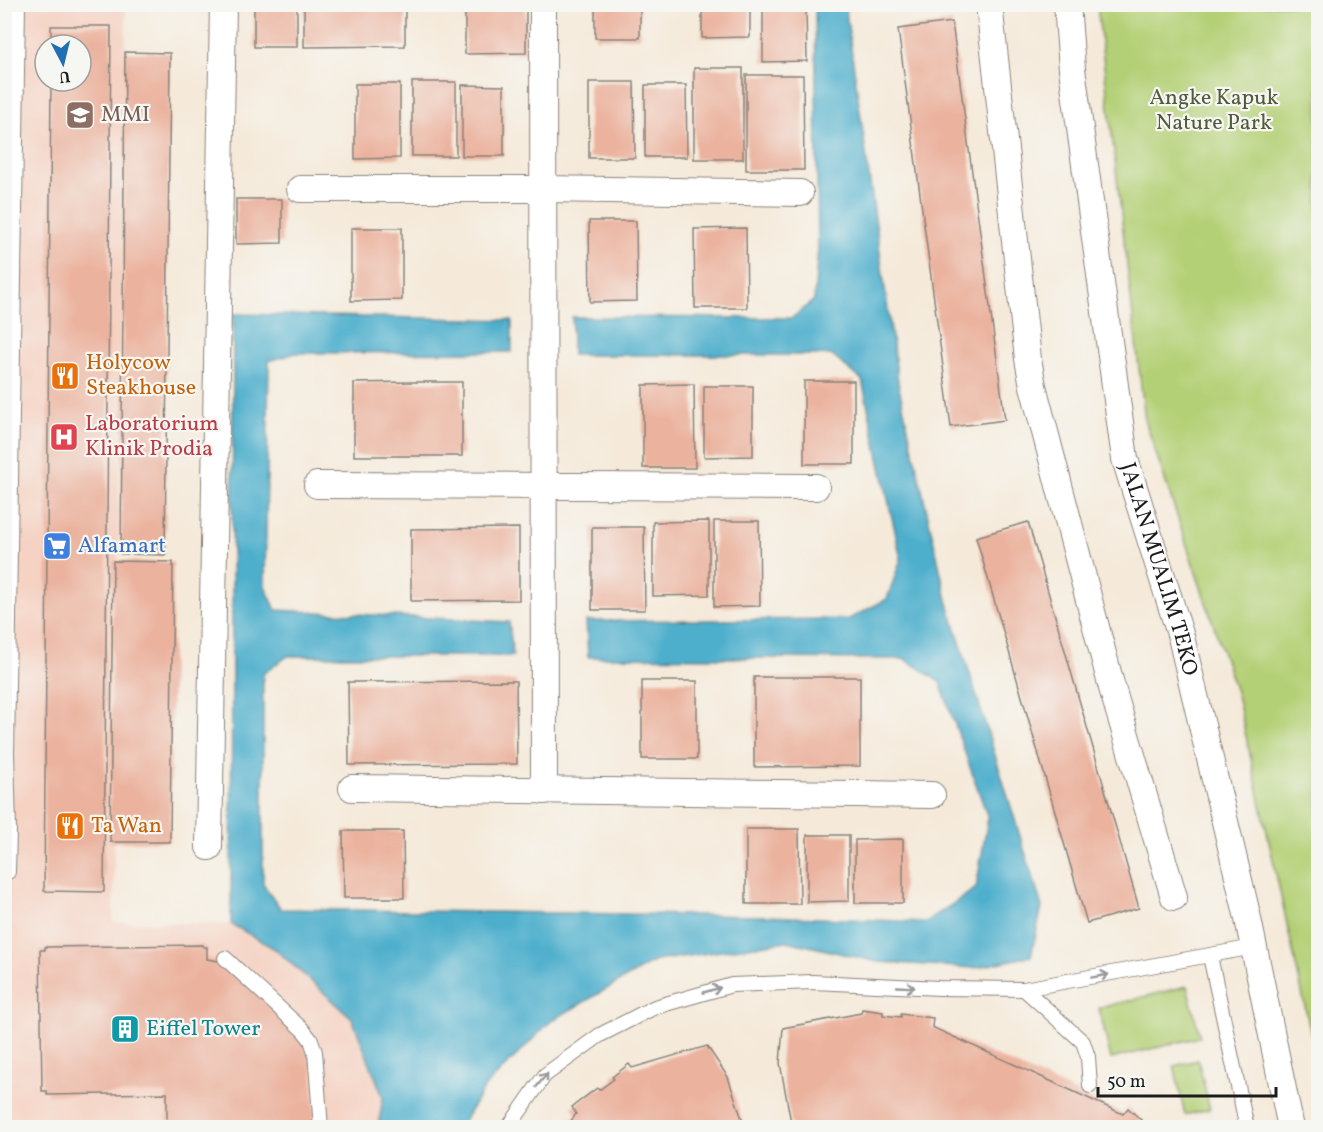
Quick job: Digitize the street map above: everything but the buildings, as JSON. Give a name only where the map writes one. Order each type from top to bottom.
[{"type":"street","points":[[209,847],[223,4]]},
{"type":"street","points":[[543,4],[544,790]]},
{"type":"street","points":[[989,4],[1033,386],[1112,688],[1174,897]]},
{"type":"street","name":"JALAN MUALIM TEKO","points":[[1067,4],[1072,69],[1125,459],[1181,637],[1254,947],[1292,1128]]},
{"type":"street","points":[[300,189],[543,189],[800,193]]},
{"type":"street","points":[[317,484],[816,487]]},
{"type":"street","points":[[352,788],[932,795]]},
{"type":"lane","points":[[4,872],[8,872],[9,831],[7,754],[18,4]]},
{"type":"lane","points":[[508,1128],[545,1075],[600,1035],[655,1007],[732,985],[813,982],[1024,989],[1210,957],[1254,947]]},
{"type":"lane","points":[[1210,957],[1247,1128]]},
{"type":"lane","points":[[225,958],[311,1040],[315,1052],[321,1128]]},
{"type":"lane","points":[[1024,989],[1083,1042],[1088,1058],[1090,1086]]},
{"type":"shaded area","points":[[5,5],[126,5],[113,922],[231,924],[275,949],[352,1018],[383,1097],[378,1127],[5,1128]]},
{"type":"green space","name":"Angke Kapuk Nature Park","points":[[1097,5],[1318,5],[1318,1066],[1237,695],[1145,420]]},
{"type":"green space","points":[[1187,986],[1200,1037],[1111,1059],[1099,1008]]},
{"type":"green space","points":[[1198,1060],[1210,1109],[1185,1115],[1174,1066]]},
{"type":"water","points":[[815,5],[845,5],[899,388],[947,600],[1042,907],[1031,956],[974,968],[878,962],[787,941],[655,961],[551,1021],[485,1087],[460,1127],[378,1127],[383,1097],[352,1018],[275,949],[231,924],[233,314],[512,320],[512,352],[296,353],[269,361],[265,586],[276,610],[509,622],[513,656],[288,656],[263,674],[263,884],[281,909],[765,916],[926,922],[976,888],[988,818],[940,682],[905,659],[588,657],[586,621],[849,619],[887,599],[901,559],[862,380],[831,355],[572,355],[572,317],[792,318],[814,300],[818,248]]},
{"type":"place","name":"MMI","points":[[80,115]]},
{"type":"place","name":"Holycow Steakhouse","points":[[65,376]]},
{"type":"place","name":"Laboratorium Klinik Prodia","points":[[64,437]]},
{"type":"place","name":"Alfamart","points":[[57,546]]},
{"type":"place","name":"Ta Wan","points":[[70,826]]},
{"type":"place","name":"Eiffel Tower","points":[[125,1029]]}]
